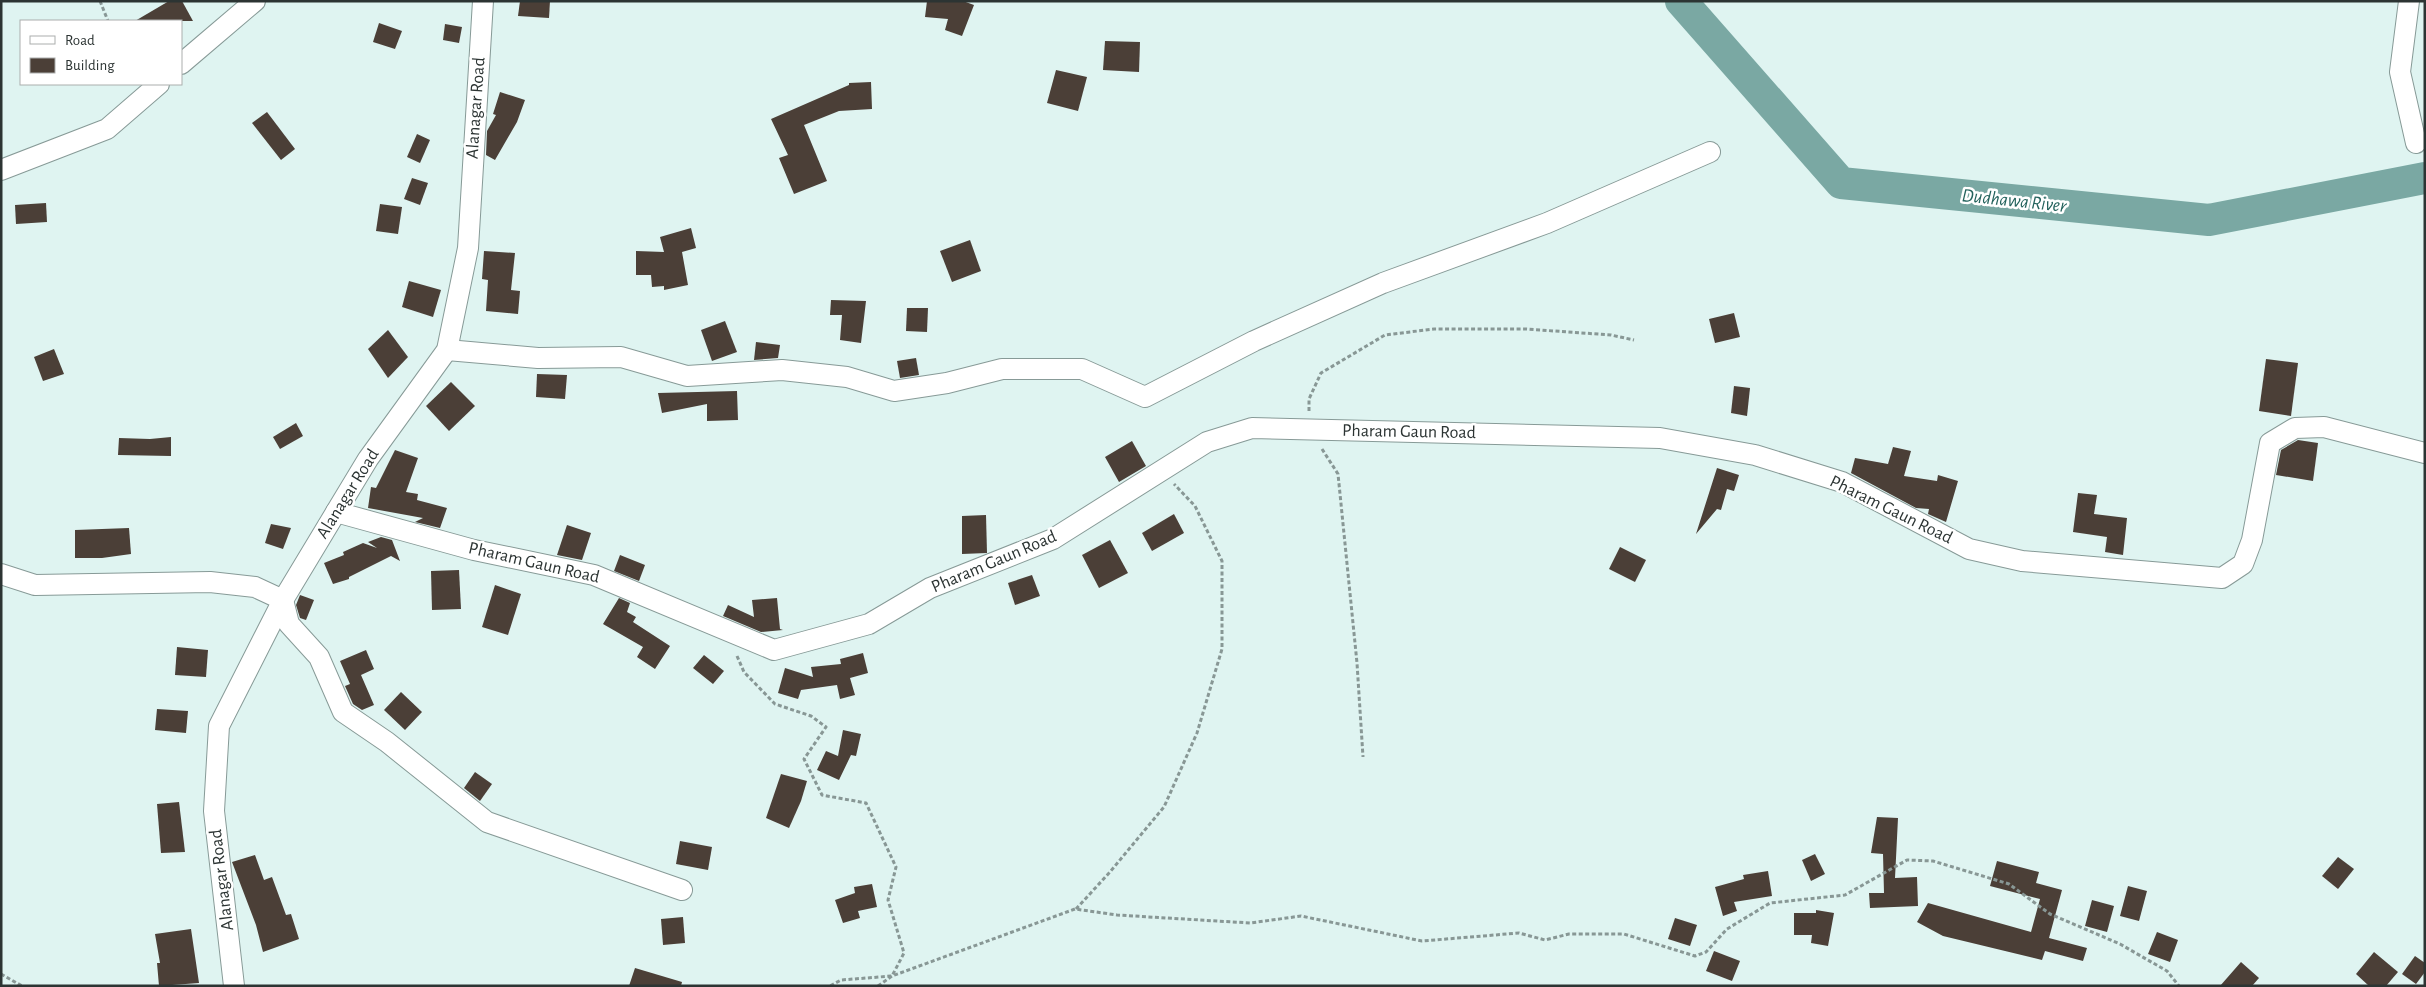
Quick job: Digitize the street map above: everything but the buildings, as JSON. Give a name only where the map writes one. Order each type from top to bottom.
[{"type":"street","points":[[182,63],[255,1]]},
{"type":"street","name":"Alanagar Road","points":[[234,986],[214,812],[219,726],[283,600],[368,459],[447,350],[468,248],[483,1]]},
{"type":"street","points":[[2409,1],[2406,12],[2400,72],[2416,143]]},
{"type":"street","points":[[1,170],[107,129],[158,85]]},
{"type":"street","points":[[447,350],[538,358],[621,357],[687,376],[782,370],[847,377],[894,391],[947,384],[1002,369],[1082,369],[1145,397],[1254,341],[1383,283],[1547,223],[1710,152]]},
{"type":"street","name":"Pharam Gaun Road","points":[[336,512],[474,550],[594,575],[774,650],[869,624],[930,588],[1053,539],[1207,442],[1252,428],[1660,438],[1755,455],[1842,482],[1969,549],[2022,561],[2222,578],[2244,564],[2252,540],[2270,443],[2295,428],[2324,427],[2425,453]]},
{"type":"street","points":[[1,574],[35,585],[210,582],[255,587],[283,600],[289,624],[319,657],[342,712],[387,742],[486,822],[682,890]]},
{"type":"path","points":[[100,1],[108,20]]},
{"type":"path","points":[[1363,757],[1357,663],[1338,474],[1310,430],[1309,399],[1321,373],[1385,335],[1434,329],[1526,329],[1611,335],[1634,340]]},
{"type":"path","points":[[878,986],[892,976],[1075,909],[1110,872],[1164,807],[1197,733],[1222,649],[1222,561],[1195,506],[1162,470]]},
{"type":"path","points":[[725,630],[744,672],[775,704],[811,716],[826,728],[804,759],[822,796],[866,803],[896,867],[888,900],[904,953],[892,976]]},
{"type":"path","points":[[1075,909],[1117,915],[1250,923],[1300,916],[1422,941],[1519,933],[1545,940],[1569,934],[1624,934],[1695,956],[1706,952],[1727,930],[1770,903],[1845,895],[1907,860],[1933,861],[2009,884],[2050,914],[2120,944],[2166,971],[2179,986]]},
{"type":"path","points":[[1,974],[22,986]]},
{"type":"path","points":[[830,986],[842,980],[892,976]]},
{"type":"waterway","name":"Dudhawa River","points":[[1681,1],[1841,183],[2209,220],[2425,178]]}]
